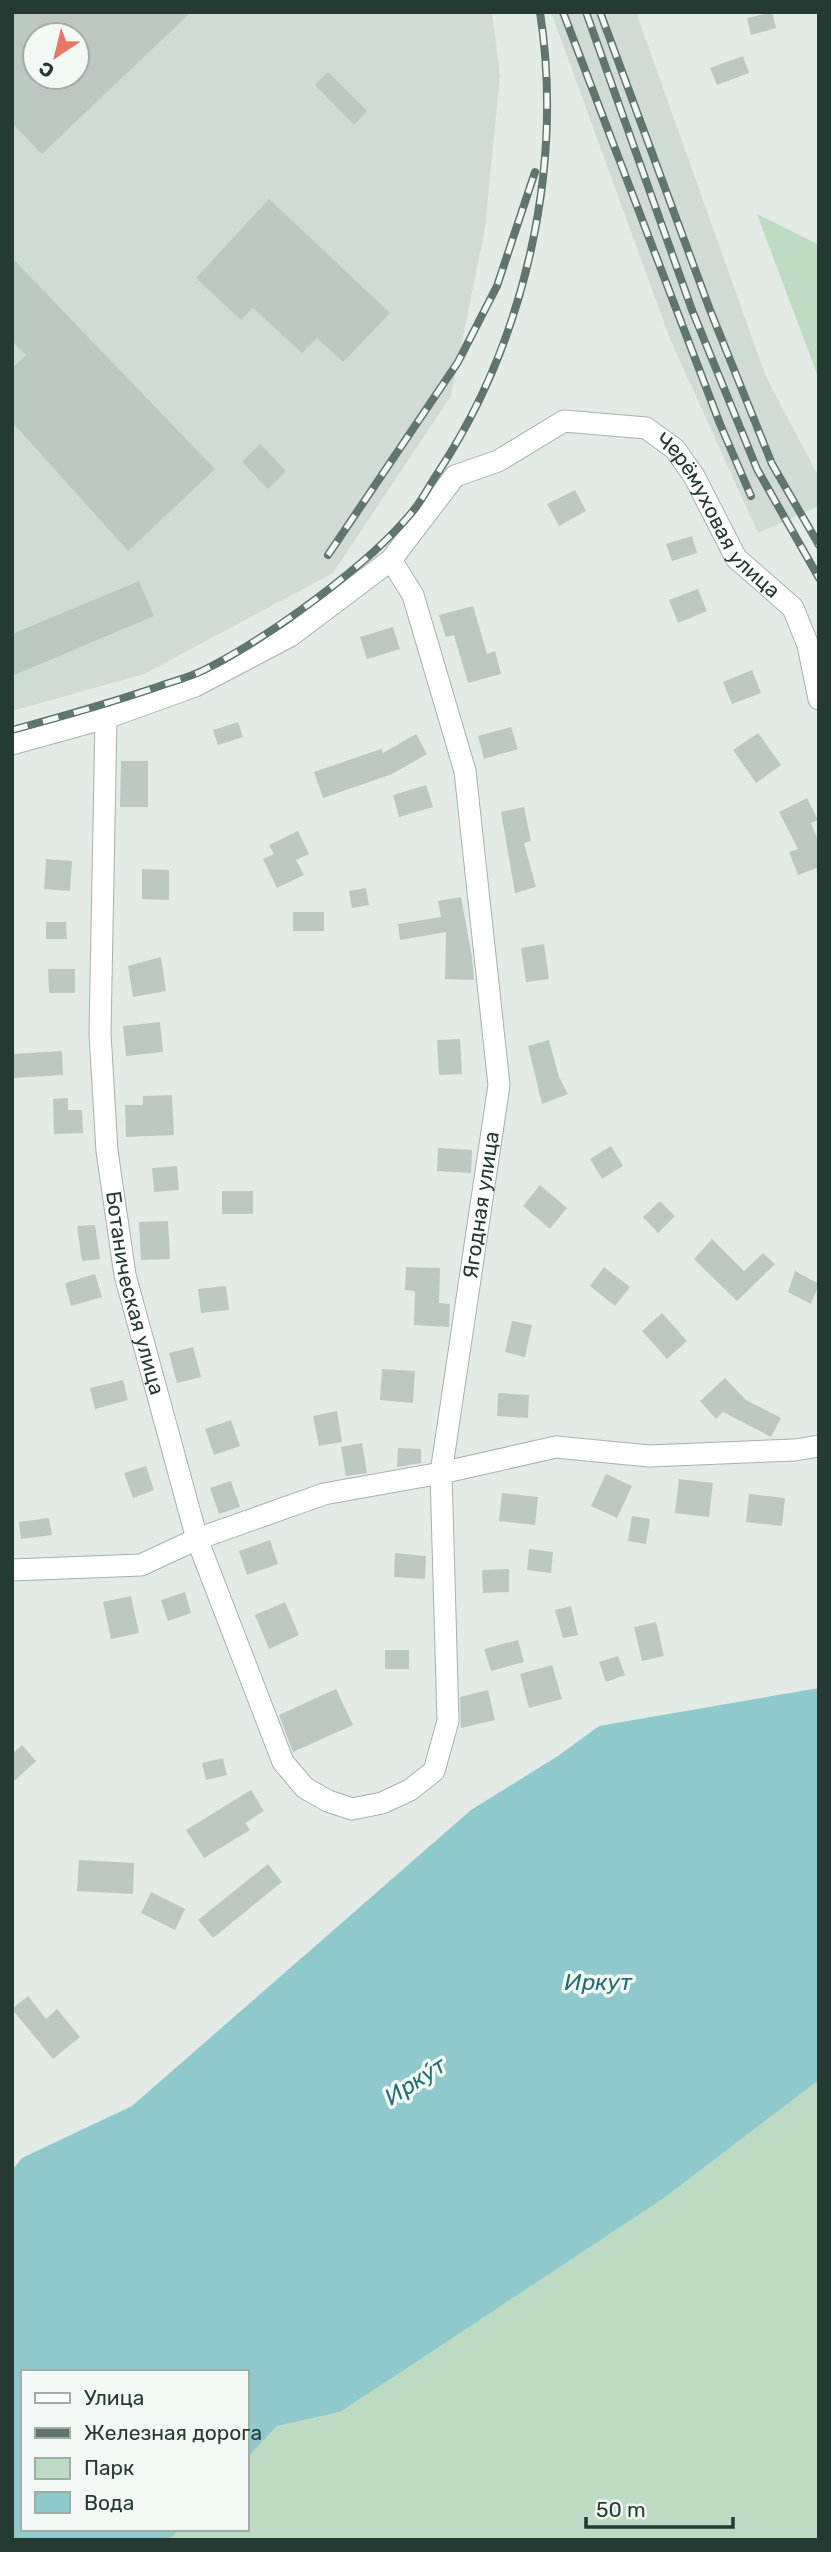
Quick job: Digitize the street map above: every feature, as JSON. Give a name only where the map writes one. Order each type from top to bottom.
[{"type":"street","name":"Черёмуховая улица","points":[[12,744],[106,718],[195,686],[290,636],[391,560],[455,476],[498,461],[564,421],[646,428],[675,449],[736,558],[793,608],[808,645],[819,699]]},
{"type":"street","name":"Ягодная улица","points":[[352,1809],[382,1803],[410,1790],[434,1770],[444,1741],[448,1721],[442,1473],[499,1085],[465,771],[413,595],[391,560]]},
{"type":"street","name":"Ботаническая улица","points":[[106,718],[100,1034],[107,1151],[125,1275],[197,1539],[283,1762],[305,1788],[328,1801],[352,1809]]},
{"type":"street","points":[[12,1570],[141,1565],[197,1539],[324,1494],[442,1473],[555,1447],[649,1456],[795,1450],[819,1446]]},
{"type":"shaded area","points":[[12,12],[492,12],[500,76],[485,228],[451,396],[333,573],[144,674],[12,711]]},
{"type":"shaded area","points":[[551,12],[636,12],[766,377],[819,477],[819,506],[758,533],[670,339]]},
{"type":"green space","points":[[757,214],[819,245],[819,379]]},
{"type":"green space","points":[[819,2080],[819,2540],[169,2540],[177,2531],[248,2531],[248,2457],[277,2426],[340,2412],[664,2198]]},
{"type":"water","name":"Иркут","points":[[819,1688],[819,2080],[664,2198],[418,2361],[340,2412],[277,2426],[248,2457],[248,2370],[21,2370],[21,2531],[177,2531],[169,2540],[12,2540],[12,2170],[22,2158],[132,2106],[471,1810],[558,1756],[599,1726]]},
{"type":"building","points":[[12,12],[191,12],[42,154],[12,123]]},
{"type":"building","points":[[772,12],[776,28],[751,35],[747,18]]},
{"type":"building","points":[[743,56],[749,73],[717,85],[710,68]]},
{"type":"building","points":[[328,72],[367,111],[354,125],[315,85]]},
{"type":"building","points":[[269,199],[390,313],[343,362],[317,338],[302,353],[253,308],[241,320],[196,278]]},
{"type":"building","points":[[12,258],[215,469],[128,551],[12,422],[12,368],[26,355],[12,341]]},
{"type":"building","points":[[260,444],[286,471],[268,489],[242,462]]},
{"type":"building","points":[[575,490],[586,511],[559,526],[547,504]]},
{"type":"building","points":[[692,536],[697,553],[672,561],[666,544]]},
{"type":"building","points":[[139,581],[154,616],[12,676],[12,634]]},
{"type":"building","points":[[698,589],[707,611],[678,623],[669,600]]},
{"type":"building","points":[[473,606],[487,654],[495,651],[501,674],[468,683],[454,635],[446,637],[439,615]]},
{"type":"building","points":[[393,627],[400,649],[367,659],[360,637]]},
{"type":"building","points":[[752,670],[761,693],[732,704],[723,682]]},
{"type":"building","points":[[238,722],[243,737],[218,745],[213,730]]},
{"type":"building","points":[[511,727],[518,749],[484,759],[478,736]]},
{"type":"building","points":[[758,733],[781,765],[756,783],[733,750]]},
{"type":"building","points":[[416,734],[427,754],[392,774],[323,798],[314,772],[381,749],[383,753]]},
{"type":"building","points":[[121,761],[148,761],[148,807],[120,807]]},
{"type":"building","points":[[426,785],[433,807],[399,817],[393,795]]},
{"type":"building","points":[[807,798],[818,820],[811,823],[819,843],[819,867],[798,875],[789,852],[798,849],[779,812]]},
{"type":"building","points":[[524,807],[531,841],[524,843],[536,887],[515,893],[501,812]]},
{"type":"building","points":[[298,831],[309,854],[296,860],[304,875],[277,888],[263,859],[274,854],[269,845]]},
{"type":"building","points":[[46,859],[72,861],[70,891],[44,889]]},
{"type":"building","points":[[142,869],[169,870],[169,900],[142,899]]},
{"type":"building","points":[[366,888],[369,905],[352,908],[349,891]]},
{"type":"building","points":[[461,897],[474,980],[445,979],[446,932],[400,940],[398,924],[441,917],[438,901]]},
{"type":"building","points":[[293,912],[324,912],[324,931],[293,931]]},
{"type":"building","points":[[46,922],[66,922],[67,939],[46,939]]},
{"type":"building","points":[[544,944],[549,979],[526,982],[521,948]]},
{"type":"building","points":[[161,957],[166,991],[133,997],[128,966]]},
{"type":"building","points":[[48,969],[75,969],[75,993],[49,993]]},
{"type":"building","points":[[160,1022],[163,1052],[126,1056],[123,1026]]},
{"type":"building","points":[[460,1039],[462,1074],[439,1075],[437,1040]]},
{"type":"building","points":[[549,1040],[559,1077],[568,1094],[542,1104],[528,1046]]},
{"type":"building","points":[[62,1051],[63,1075],[12,1078],[12,1054]]},
{"type":"building","points":[[172,1095],[174,1135],[126,1137],[125,1105],[143,1105],[143,1096]]},
{"type":"building","points":[[68,1098],[68,1110],[82,1110],[83,1133],[54,1134],[53,1099]]},
{"type":"building","points":[[611,1146],[623,1166],[602,1179],[590,1159]]},
{"type":"building","points":[[438,1148],[472,1150],[471,1173],[437,1171]]},
{"type":"building","points":[[177,1166],[179,1190],[154,1192],[152,1168]]},
{"type":"building","points":[[540,1185],[567,1208],[550,1229],[523,1206]]},
{"type":"building","points":[[222,1191],[253,1191],[253,1214],[222,1214]]},
{"type":"building","points":[[660,1201],[675,1216],[658,1233],[643,1217]]},
{"type":"building","points":[[168,1221],[170,1259],[141,1260],[139,1222]]},
{"type":"building","points":[[95,1225],[100,1259],[82,1261],[77,1226]]},
{"type":"building","points":[[712,1239],[744,1271],[763,1253],[775,1264],[737,1301],[694,1259]]},
{"type":"building","points":[[406,1267],[440,1268],[439,1303],[450,1304],[449,1327],[414,1325],[415,1291],[405,1290]]},
{"type":"building","points":[[604,1267],[630,1287],[615,1306],[590,1286]]},
{"type":"building","points":[[795,1271],[819,1284],[811,1304],[788,1292]]},
{"type":"building","points":[[95,1274],[102,1297],[71,1306],[65,1283]]},
{"type":"building","points":[[226,1286],[229,1310],[201,1313],[198,1289]]},
{"type":"building","points":[[662,1313],[687,1341],[667,1359],[642,1331]]},
{"type":"building","points":[[512,1321],[532,1325],[525,1357],[505,1352]]},
{"type":"building","points":[[193,1347],[201,1377],[177,1383],[169,1353]]},
{"type":"building","points":[[382,1369],[415,1371],[413,1403],[380,1400]]},
{"type":"building","points":[[725,1378],[746,1400],[781,1418],[771,1437],[723,1412],[716,1419],[700,1401]]},
{"type":"building","points":[[123,1380],[128,1400],[95,1409],[90,1388]]},
{"type":"building","points":[[498,1393],[529,1395],[528,1418],[497,1416]]},
{"type":"building","points":[[337,1411],[342,1442],[319,1446],[313,1416]]},
{"type":"building","points":[[231,1420],[240,1446],[214,1455],[205,1429]]},
{"type":"building","points":[[362,1443],[367,1473],[346,1476],[341,1447]]},
{"type":"building","points":[[398,1448],[421,1449],[421,1463],[397,1467]]},
{"type":"building","points":[[146,1466],[154,1490],[133,1498],[124,1473]]},
{"type":"building","points":[[606,1474],[632,1486],[617,1518],[591,1506]]},
{"type":"building","points":[[679,1479],[713,1483],[709,1517],[675,1513]]},
{"type":"building","points":[[231,1481],[240,1507],[219,1514],[210,1488]]},
{"type":"building","points":[[502,1493],[538,1497],[535,1525],[499,1521]]},
{"type":"building","points":[[749,1494],[785,1498],[782,1526],[746,1522]]},
{"type":"building","points":[[632,1516],[650,1519],[646,1544],[628,1541]]},
{"type":"building","points":[[49,1518],[52,1535],[21,1539],[19,1522]]},
{"type":"building","points":[[270,1540],[278,1564],[247,1575],[239,1551]]},
{"type":"building","points":[[529,1549],[553,1552],[551,1573],[527,1570]]},
{"type":"building","points":[[395,1553],[426,1556],[425,1579],[394,1577]]},
{"type":"building","points":[[509,1569],[509,1592],[483,1593],[482,1570]]},
{"type":"building","points":[[185,1592],[191,1613],[168,1621],[161,1600]]},
{"type":"building","points":[[131,1596],[139,1633],[111,1639],[103,1602]]},
{"type":"building","points":[[285,1602],[299,1635],[269,1649],[255,1615]]},
{"type":"building","points":[[571,1606],[578,1635],[563,1638],[555,1610]]},
{"type":"building","points":[[656,1622],[664,1656],[642,1661],[634,1627]]},
{"type":"building","points":[[518,1640],[524,1662],[491,1671],[484,1649]]},
{"type":"building","points":[[385,1650],[409,1650],[409,1669],[385,1669]]},
{"type":"building","points":[[618,1656],[625,1675],[606,1682],[599,1662]]},
{"type":"building","points":[[552,1665],[562,1699],[529,1708],[520,1674]]},
{"type":"building","points":[[336,1689],[353,1725],[293,1752],[279,1715]]},
{"type":"building","points":[[488,1690],[495,1720],[461,1728],[460,1697]]},
{"type":"building","points":[[22,1745],[36,1761],[12,1783],[12,1754]]},
{"type":"building","points":[[223,1758],[227,1775],[206,1780],[202,1763]]},
{"type":"building","points":[[251,1790],[264,1811],[245,1823],[250,1830],[204,1858],[186,1830]]},
{"type":"building","points":[[79,1860],[134,1863],[133,1894],[77,1891]]},
{"type":"building","points":[[268,1864],[282,1882],[213,1938],[198,1920]]},
{"type":"building","points":[[151,1892],[185,1909],[175,1930],[141,1913]]},
{"type":"building","points":[[28,1996],[46,2019],[57,2009],[80,2037],[53,2059],[12,2009]]},
{"type":"railway","points":[[12,730],[185,678],[230,656],[286,620],[344,577],[394,532],[417,506],[469,420],[494,366],[515,309],[531,251],[541,191],[546,131],[546,71],[540,12]]},
{"type":"railway","points":[[563,12],[720,424],[751,496]]},
{"type":"railway","points":[[586,12],[692,310],[757,469],[819,578]]},
{"type":"railway","points":[[600,12],[710,310],[772,464],[819,545]]},
{"type":"railway","points":[[328,555],[458,362],[497,286],[535,172]]},
{"type":"water label","name":"Ирку́т","points":[[415,2081]]}]
